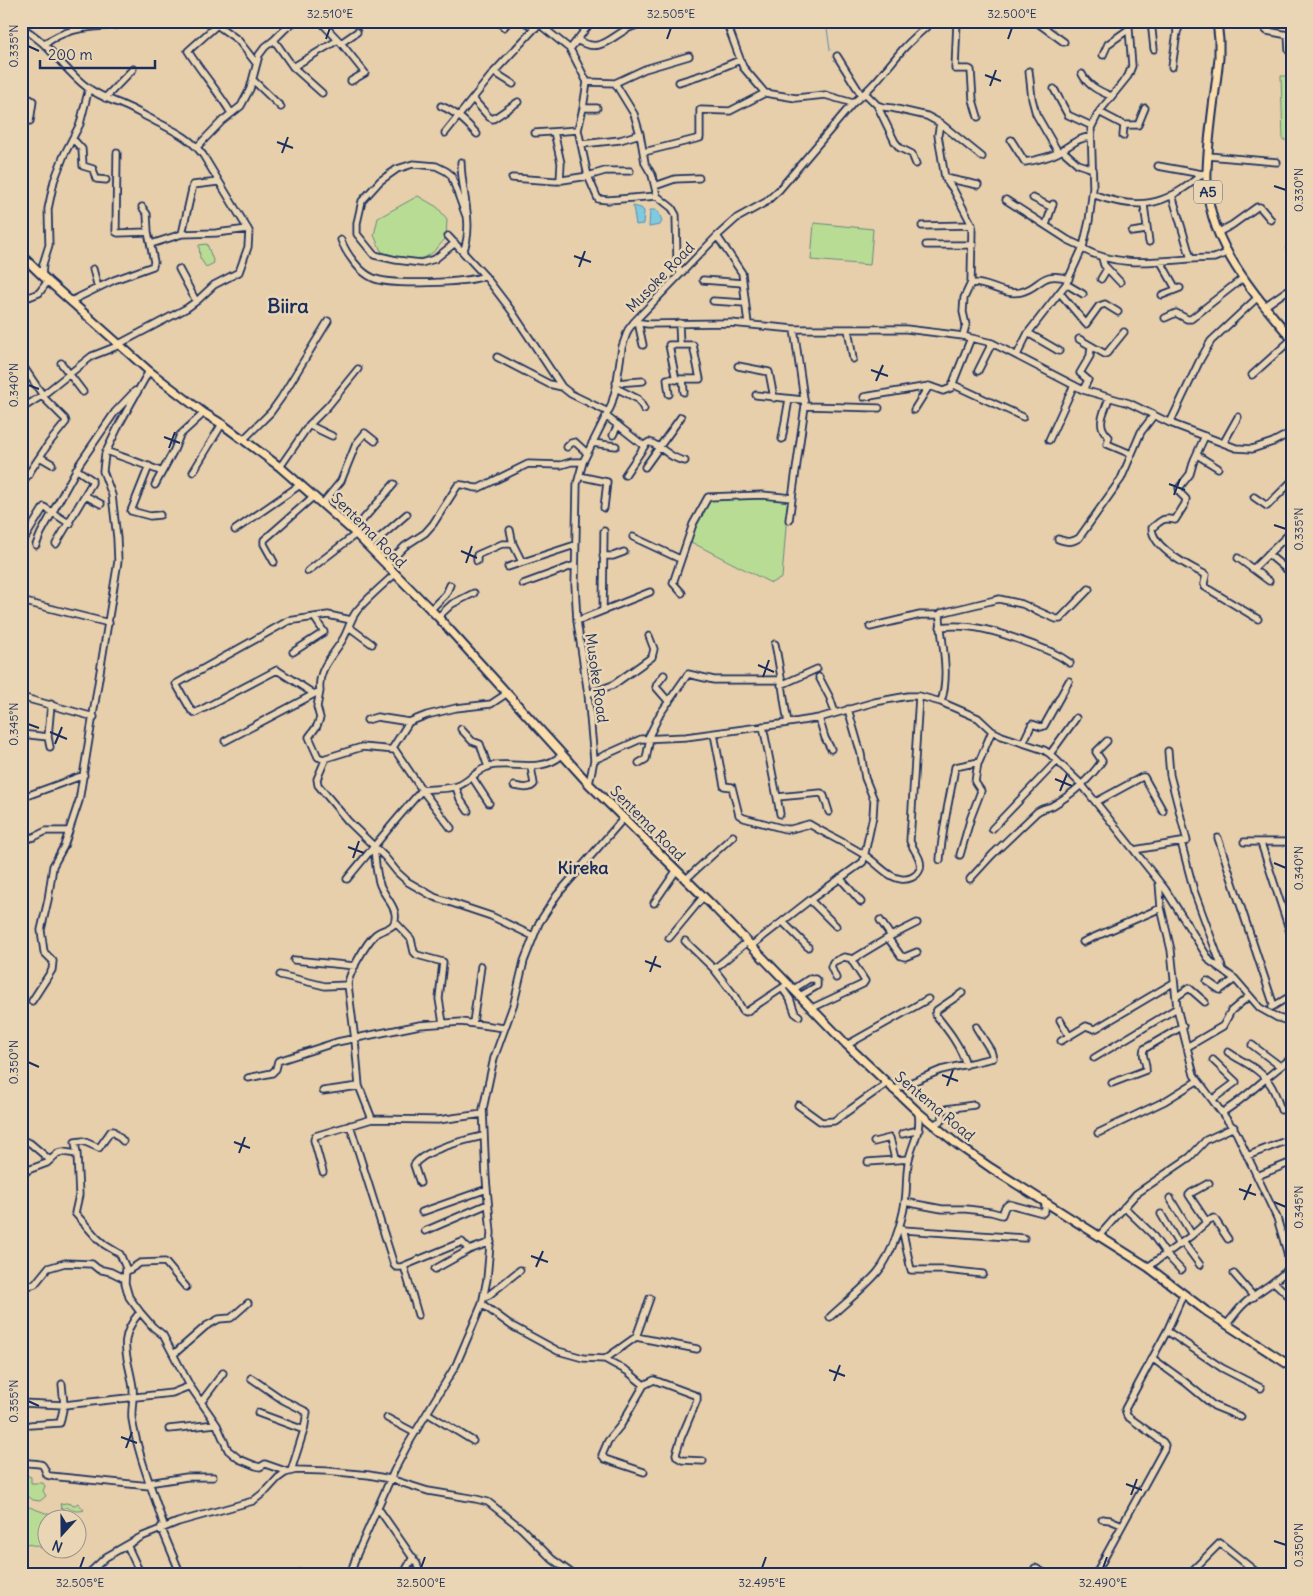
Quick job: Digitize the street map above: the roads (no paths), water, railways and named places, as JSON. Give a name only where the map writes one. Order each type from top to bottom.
[{"type":"main road","name":"A5","points":[[1217,21],[1219,58],[1208,156],[1204,174],[1210,205],[1227,253],[1243,278],[1291,337]]},
{"type":"main road","name":"Sentema Road","points":[[21,255],[149,371],[280,467],[355,533],[438,617],[589,784],[892,1090],[933,1125],[992,1168],[1148,1267],[1183,1295],[1292,1367]]},
{"type":"street","points":[[45,44],[53,38],[90,24],[129,24],[141,21]]},
{"type":"street","points":[[198,148],[244,102],[253,80],[256,63],[261,51],[296,21]]},
{"type":"street","points":[[320,21],[365,73],[351,81]]},
{"type":"street","points":[[498,21],[504,27],[509,21]]},
{"type":"street","points":[[523,21],[535,28]]},
{"type":"street","points":[[570,49],[592,21]]},
{"type":"street","points":[[577,40],[586,45],[594,46],[609,42],[629,28],[652,21]]},
{"type":"street","points":[[726,21],[746,72],[765,93]]},
{"type":"street","name":"Musoke Road","points":[[589,784],[594,760],[588,694],[577,621],[575,545],[577,484],[583,462],[607,414],[616,385],[622,347],[628,330],[716,236],[737,218],[766,202],[779,190],[853,103],[864,95],[883,75],[904,48],[933,21]]},
{"type":"street","points":[[957,21],[954,69],[971,70],[973,100],[978,117]]},
{"type":"street","points":[[1035,21],[1064,42]]},
{"type":"street","points":[[1016,355],[1028,333],[1060,293],[1083,248],[1088,228],[1092,194],[1092,126],[1099,112],[1128,76],[1132,66],[1130,21]]},
{"type":"street","points":[[1151,21],[1154,49]]},
{"type":"street","points":[[1175,21],[1177,32]]},
{"type":"street","points":[[1172,67],[1177,32],[1182,21]]},
{"type":"street","points":[[1266,21],[1265,28],[1267,31],[1288,35],[1289,51]]},
{"type":"street","points":[[231,113],[188,51],[216,23],[238,40],[256,63]]},
{"type":"street","points":[[445,133],[494,72],[535,28],[542,23],[549,33],[570,49],[587,82],[578,130],[588,176],[598,199],[608,200],[657,196],[672,208],[676,215],[677,261],[680,274]]},
{"type":"street","points":[[21,27],[45,44],[72,74],[89,88],[105,98],[173,129],[198,148],[248,229],[250,238],[239,272],[214,284],[196,301],[174,315],[92,356],[43,395],[21,409]]},
{"type":"street","points":[[1103,56],[1108,44],[1129,29]]},
{"type":"street","points":[[293,66],[357,32]]},
{"type":"street","points":[[274,40],[293,66],[322,94]]},
{"type":"street","points":[[587,82],[615,82],[644,69],[689,56]]},
{"type":"street","points":[[837,56],[864,95],[877,105],[927,116],[940,123],[982,157]]},
{"type":"street","points":[[679,82],[740,60]]},
{"type":"street","points":[[105,98],[133,70]]},
{"type":"street","points":[[1029,71],[1032,100],[1036,114],[1060,151],[1078,164],[1093,170]]},
{"type":"street","points":[[494,72],[513,84]]},
{"type":"street","points":[[1082,74],[1089,84],[1111,96]]},
{"type":"street","points":[[253,80],[281,107]]},
{"type":"street","points":[[615,82],[634,114],[645,163],[656,186],[657,196]]},
{"type":"street","points":[[21,300],[39,292],[45,278],[43,264],[49,245],[48,209],[54,181],[64,155],[80,124],[89,88]]},
{"type":"street","points":[[1054,89],[1068,115],[1092,126]]},
{"type":"street","points":[[644,152],[700,138],[700,110],[730,110],[765,93],[796,98],[825,96],[853,103]]},
{"type":"street","points":[[21,102],[30,99],[33,101],[30,121]]},
{"type":"street","points":[[473,99],[493,119],[518,102]]},
{"type":"street","points":[[877,105],[894,142],[900,148],[912,154],[916,164]]},
{"type":"street","points":[[441,106],[452,110],[477,134]]},
{"type":"street","points":[[583,108],[597,108]]},
{"type":"street","points":[[1099,112],[1124,125],[1138,125],[1145,108]]},
{"type":"street","points":[[940,123],[938,135],[945,178],[972,225],[971,283],[964,298],[963,312],[966,325],[963,336]]},
{"type":"street","points":[[1123,136],[1124,125]]},
{"type":"street","points":[[535,133],[578,130]]},
{"type":"street","points":[[554,132],[561,162],[560,181]]},
{"type":"street","points":[[582,144],[620,140],[640,134]]},
{"type":"street","points":[[1011,140],[1025,162],[1042,159],[1084,137],[1091,137]]},
{"type":"street","points":[[73,139],[82,149],[83,166],[93,169],[96,179],[106,180]]},
{"type":"street","points":[[118,153],[116,232],[148,232]]},
{"type":"street","points":[[1208,156],[1277,162]]},
{"type":"street","points":[[461,162],[468,238],[463,252]]},
{"type":"street","points":[[455,243],[435,259],[421,263],[396,260],[374,254],[357,234],[357,223],[362,201],[380,180],[397,169],[413,164],[436,166],[443,168],[451,175],[466,216]]},
{"type":"street","points":[[1158,166],[1204,174]]},
{"type":"street","points":[[512,178],[560,181],[605,171],[630,171]]},
{"type":"street","points":[[1092,194],[1112,201],[1144,205],[1172,195],[1204,174]]},
{"type":"street","points":[[656,186],[675,179],[699,178]]},
{"type":"street","points":[[945,178],[978,185]]},
{"type":"street","points":[[182,234],[193,185],[218,182]]},
{"type":"street","points":[[1045,204],[1048,195]]},
{"type":"street","points":[[1172,195],[1191,258]]},
{"type":"street","points":[[1033,198],[1052,206],[1046,225]]},
{"type":"street","points":[[1006,200],[1102,258],[1128,262],[1161,262],[1191,258],[1214,258],[1227,253]]},
{"type":"street","points":[[1144,205],[1149,242]]},
{"type":"street","points":[[71,301],[123,277],[152,267],[154,262],[148,232],[147,214],[142,207]]},
{"type":"street","points":[[1219,232],[1257,207],[1260,207],[1271,220]]},
{"type":"street","points":[[922,226],[972,225]]},
{"type":"street","points":[[151,244],[182,234],[216,233],[248,229]]},
{"type":"street","points":[[1132,232],[1146,230]]},
{"type":"street","points":[[448,236],[485,276],[511,310],[562,387],[607,414],[644,446]]},
{"type":"street","points":[[716,236],[742,273],[748,324]]},
{"type":"street","points":[[341,240],[348,255],[362,270],[368,276],[381,281],[404,283],[466,281],[485,276]]},
{"type":"street","points":[[926,245],[972,245]]},
{"type":"street","points":[[1102,258],[1104,265],[1120,282]]},
{"type":"street","points":[[21,268],[28,262]]},
{"type":"street","points":[[1161,262],[1178,288],[1162,295]]},
{"type":"street","points":[[1101,279],[1107,268]]},
{"type":"street","points":[[93,269],[98,288]]},
{"type":"street","points":[[179,269],[196,301]]},
{"type":"street","points":[[971,283],[982,282],[1006,292],[1014,293],[1029,289],[1043,278],[1056,276],[1067,281],[1083,294]]},
{"type":"street","points":[[1165,318],[1176,313],[1183,315],[1187,319],[1191,318],[1243,278]]},
{"type":"street","points":[[703,280],[743,283]]},
{"type":"street","points":[[1265,306],[1292,287]]},
{"type":"street","points":[[1060,293],[1086,324],[1099,306],[1105,304],[1118,312]]},
{"type":"street","points":[[1170,424],[1211,341],[1258,297]]},
{"type":"street","points":[[713,301],[745,303]]},
{"type":"street","points":[[243,440],[271,412],[328,322]]},
{"type":"street","points":[[643,345],[636,322],[648,324],[715,322],[794,329],[906,329],[963,336],[992,343],[1083,390],[1129,403],[1170,424],[1242,449],[1252,449],[1273,442],[1292,432]]},
{"type":"street","points":[[679,323],[680,345]]},
{"type":"street","points":[[789,520],[804,403],[794,329]]},
{"type":"street","points":[[848,329],[853,358]]},
{"type":"street","points":[[1079,339],[1107,354],[1124,332]]},
{"type":"street","points":[[1028,333],[1059,351]]},
{"type":"street","points":[[1252,375],[1291,337]]},
{"type":"street","points":[[864,397],[929,386],[947,391],[952,384],[971,338]]},
{"type":"street","points":[[978,371],[992,343]]},
{"type":"street","points":[[669,394],[667,380],[679,380],[700,379],[693,345],[668,345],[679,380],[684,392]]},
{"type":"street","points":[[1083,390],[1088,380],[1080,373],[1090,356],[1091,346]]},
{"type":"street","points":[[497,357],[548,384],[562,387]]},
{"type":"street","points":[[21,363],[43,395],[66,422],[49,443],[21,485]]},
{"type":"street","points":[[61,363],[83,392]]},
{"type":"street","points":[[738,366],[769,372],[774,398]]},
{"type":"street","points":[[280,467],[309,425],[328,406],[358,369]]},
{"type":"street","points":[[32,1001],[52,970],[53,961],[44,952],[41,930],[53,866],[64,846],[79,801],[109,623],[118,551],[112,494],[104,471],[106,451],[137,390],[149,371]]},
{"type":"street","points":[[616,385],[643,381]]},
{"type":"street","points":[[952,384],[1023,417]]},
{"type":"street","points":[[616,385],[638,399],[644,409]]},
{"type":"street","points":[[1048,440],[1074,385]]},
{"type":"street","points":[[914,410],[929,386]]},
{"type":"street","points":[[36,545],[76,469],[115,412],[132,392],[137,390]]},
{"type":"street","points":[[756,395],[804,403],[879,408]]},
{"type":"street","points":[[1109,398],[1100,424],[1102,431],[1109,437],[1107,444],[1131,454]]},
{"type":"street","points":[[782,439],[789,400]]},
{"type":"street","points":[[155,485],[180,435],[204,413]]},
{"type":"street","points":[[1058,540],[1073,542],[1078,538],[1121,479],[1141,432],[1154,415]]},
{"type":"street","points":[[645,467],[681,417]]},
{"type":"street","points":[[1224,442],[1238,417]]},
{"type":"street","points":[[192,472],[222,424]]},
{"type":"street","points":[[309,425],[332,436]]},
{"type":"street","points":[[613,434],[618,425]]},
{"type":"street","points":[[323,503],[341,481],[356,444],[365,433],[375,441]]},
{"type":"street","points":[[1206,436],[1190,474],[1178,491],[1186,501],[1185,504],[1175,520],[1164,518],[1152,528],[1152,535],[1162,548],[1206,576],[1205,587],[1258,620]]},
{"type":"street","points":[[567,447],[575,442],[588,453]]},
{"type":"street","points":[[625,475],[644,446],[650,442],[673,458],[685,461]]},
{"type":"street","points":[[592,443],[616,446]]},
{"type":"street","points":[[106,451],[162,472]]},
{"type":"street","points":[[1197,455],[1218,468]]},
{"type":"street","points":[[40,457],[52,464]]},
{"type":"street","points":[[386,565],[405,546],[429,528],[458,485],[462,484],[472,488],[479,488],[509,475],[528,464],[561,466],[571,462],[583,462]]},
{"type":"street","points":[[149,466],[131,512],[150,516],[160,515]]},
{"type":"street","points":[[21,468],[29,475]]},
{"type":"street","points":[[56,544],[70,524],[92,483],[92,480],[76,469]]},
{"type":"street","points":[[579,476],[607,482],[604,508]]},
{"type":"street","points":[[1254,497],[1267,506],[1292,482]]},
{"type":"street","points":[[308,571],[355,533],[394,484]]},
{"type":"street","points":[[235,530],[300,485]]},
{"type":"street","points":[[682,593],[673,583],[693,524],[708,497],[762,495],[792,498]]},
{"type":"street","points":[[86,496],[100,504]]},
{"type":"street","points":[[274,562],[264,544],[264,540],[314,496]]},
{"type":"street","points":[[25,538],[44,507],[70,524]]},
{"type":"street","points":[[369,547],[407,514]]},
{"type":"street","points":[[510,530],[522,562]]},
{"type":"street","points":[[603,610],[604,531]]},
{"type":"street","points":[[1253,569],[1291,533]]},
{"type":"street","points":[[633,537],[680,559]]},
{"type":"street","points":[[477,561],[477,555],[502,544],[514,544]]},
{"type":"street","points":[[508,567],[575,545]]},
{"type":"street","points":[[603,556],[624,552]]},
{"type":"street","points":[[1268,554],[1292,574]]},
{"type":"street","points":[[1238,558],[1269,581]]},
{"type":"street","points":[[523,584],[575,565]]},
{"type":"street","points":[[395,574],[355,613],[344,638],[330,656],[322,673],[317,707],[320,718],[319,722],[309,738],[318,757],[326,758],[362,747],[392,749],[451,828]]},
{"type":"street","points":[[430,610],[446,594],[450,585]]},
{"type":"street","points":[[870,627],[920,615],[940,615],[943,612],[999,599],[1022,604],[1060,619],[1089,588]]},
{"type":"street","points":[[577,621],[650,592]]},
{"type":"street","points":[[438,617],[452,604],[474,593]]},
{"type":"street","points":[[21,601],[109,623]]},
{"type":"street","points":[[314,694],[277,670],[196,713],[191,710],[176,684],[288,621],[331,615],[350,624],[372,644]]},
{"type":"street","points":[[940,615],[946,680],[941,702]]},
{"type":"street","points":[[293,652],[324,632],[314,617]]},
{"type":"street","points":[[940,627],[956,625],[1000,633],[1042,647],[1070,663]]},
{"type":"street","points":[[588,694],[613,685],[652,658],[654,648],[649,636]]},
{"type":"street","points":[[775,644],[788,723]]},
{"type":"street","points":[[639,763],[646,759],[649,738],[669,702],[688,674],[714,680],[781,683],[818,669]]},
{"type":"street","points":[[664,675],[656,687],[669,702]]},
{"type":"street","points":[[819,677],[830,698],[835,713]]},
{"type":"street","points":[[1023,743],[1032,724],[1041,728],[1044,726],[1069,681]]},
{"type":"street","points":[[225,741],[320,691]]},
{"type":"street","points":[[392,749],[410,722],[422,716],[456,708],[491,704],[506,694]]},
{"type":"street","points":[[714,734],[724,786],[732,787],[739,815],[785,829],[809,824],[865,856],[888,874],[897,878],[907,879],[916,875],[920,870],[919,858],[910,841],[918,696]]},
{"type":"street","points":[[594,760],[636,741],[649,738],[686,738],[819,718],[898,697],[918,696],[941,702],[975,716],[992,731],[1008,739],[1044,750],[1050,754],[1082,785],[1160,883],[1210,961],[1235,979],[1256,1005],[1278,1018],[1292,1021]]},
{"type":"street","points":[[21,697],[94,717]]},
{"type":"street","points":[[50,704],[48,737],[50,747]]},
{"type":"street","points":[[714,969],[783,922],[810,900],[860,865],[865,856],[873,816],[874,800],[865,778],[861,754],[848,709]]},
{"type":"street","points":[[366,720],[377,717],[410,722]]},
{"type":"street","points":[[819,718],[825,738],[831,749]]},
{"type":"street","points":[[1050,754],[1076,718]]},
{"type":"street","points":[[763,726],[780,814]]},
{"type":"street","points":[[461,729],[472,741],[480,744],[488,767]]},
{"type":"street","points":[[960,854],[970,817],[981,791],[975,782],[978,763],[992,731]]},
{"type":"street","points":[[21,734],[48,737]]},
{"type":"street","points":[[970,878],[1041,809],[1050,807],[1082,785],[1102,761],[1096,752],[1107,740]]},
{"type":"street","points":[[1134,850],[1187,841],[1170,775],[1168,751]]},
{"type":"street","points":[[347,879],[422,790],[456,787],[488,767],[505,765],[531,767],[555,761],[562,755]]},
{"type":"street","points":[[326,758],[316,782],[348,821],[385,856],[403,878],[426,892],[491,916],[533,936]]},
{"type":"street","points":[[992,828],[1057,761]]},
{"type":"street","points":[[940,860],[942,834],[956,767],[978,763]]},
{"type":"street","points":[[514,786],[529,788],[534,784],[531,767]]},
{"type":"street","points":[[21,798],[84,775]]},
{"type":"street","points":[[1096,802],[1142,776],[1163,811]]},
{"type":"street","points":[[472,777],[489,803]]},
{"type":"street","points":[[456,787],[460,799],[468,811]]},
{"type":"street","points":[[777,797],[821,793],[824,796],[829,812]]},
{"type":"street","points":[[350,1575],[357,1554],[390,1479],[427,1412],[456,1365],[482,1304],[487,1279],[490,1242],[483,1114],[494,1058],[514,1003],[521,971],[533,936],[557,895],[623,819]]},
{"type":"street","points":[[21,840],[34,837],[46,831],[69,831]]},
{"type":"street","points":[[685,880],[733,836]]},
{"type":"street","points":[[1218,838],[1274,1006]]},
{"type":"street","points":[[1181,842],[1194,891],[1223,970]]},
{"type":"street","points":[[1244,842],[1292,842]]},
{"type":"street","points":[[1261,843],[1292,938]]},
{"type":"street","points":[[374,847],[380,884],[394,909],[395,922],[411,939],[416,954],[423,958],[442,962],[439,1000],[443,1023]]},
{"type":"street","points":[[654,903],[676,871]]},
{"type":"street","points":[[840,878],[861,902]]},
{"type":"street","points":[[1160,883],[1161,908],[1168,934],[1177,1008],[1194,1075],[1234,1127],[1277,1218],[1290,1267],[1275,1283],[1244,1304],[1227,1324]]},
{"type":"street","points":[[669,938],[703,897]]},
{"type":"street","points":[[810,900],[836,926]]},
{"type":"street","points":[[1083,942],[1161,908]]},
{"type":"street","points":[[880,920],[901,956],[905,957],[917,952]]},
{"type":"street","points":[[372,1119],[359,1086],[348,985],[349,977],[374,935],[390,928],[395,922]]},
{"type":"street","points":[[783,922],[808,947]]},
{"type":"street","points":[[836,978],[831,967],[833,962],[844,957],[853,959],[918,923]]},
{"type":"street","points":[[685,941],[714,969],[734,995],[743,1011],[746,1012],[788,987],[815,978],[817,986],[800,996]]},
{"type":"street","points":[[812,1008],[863,984],[865,981],[852,961],[853,959]]},
{"type":"street","points":[[294,960],[355,966]]},
{"type":"street","points":[[473,1023],[481,966]]},
{"type":"street","points":[[280,975],[325,986],[348,985]]},
{"type":"street","points":[[1207,981],[1220,990],[1235,979]]},
{"type":"street","points":[[1061,1041],[1086,1026],[1098,1028],[1174,983]]},
{"type":"street","points":[[788,987],[790,1000],[795,1013],[799,1016]]},
{"type":"street","points":[[1176,997],[1189,988],[1205,1002]]},
{"type":"street","points":[[962,992],[935,1012],[964,1057],[966,1066]]},
{"type":"street","points":[[1266,1011],[1292,995]]},
{"type":"street","points":[[1187,1047],[1222,1026],[1231,1011],[1249,996]]},
{"type":"street","points":[[847,1045],[928,999]]},
{"type":"street","points":[[1094,1058],[1177,1008]]},
{"type":"street","points":[[1060,1020],[1069,1036]]},
{"type":"street","points":[[248,1078],[272,1073],[276,1069],[278,1061],[337,1042],[355,1040],[420,1025],[473,1023],[504,1028]]},
{"type":"street","points":[[1112,1083],[1146,1070],[1142,1052],[1144,1049],[1183,1026]]},
{"type":"street","points":[[892,1090],[941,1070],[966,1066],[993,1058],[992,1051],[976,1027]]},
{"type":"street","points":[[1252,1045],[1280,1066]]},
{"type":"street","points":[[1228,1052],[1266,1078],[1271,1084],[1281,1110]]},
{"type":"street","points":[[1223,1112],[1244,1099],[1280,1066],[1292,1058]]},
{"type":"street","points":[[1213,1060],[1236,1082],[1213,1099]]},
{"type":"street","points":[[1098,1133],[1165,1101],[1197,1080]]},
{"type":"street","points":[[798,1105],[823,1122],[834,1121],[886,1084]]},
{"type":"street","points":[[323,1091],[359,1086]]},
{"type":"street","points":[[933,1125],[942,1120],[943,1112],[946,1109],[974,1105]]},
{"type":"street","points":[[830,1317],[878,1272],[886,1258],[900,1224],[905,1202],[909,1159],[919,1130],[918,1112]]},
{"type":"street","points":[[323,1172],[315,1136],[372,1119],[438,1120],[483,1114]]},
{"type":"street","points":[[350,1125],[394,1265],[398,1268],[404,1266],[462,1242],[469,1250]]},
{"type":"street","points":[[1100,1236],[1136,1194],[1190,1157],[1206,1140],[1234,1127]]},
{"type":"street","points":[[902,1134],[919,1130]]},
{"type":"street","points":[[123,1142],[115,1131],[111,1131],[99,1148],[83,1142],[75,1142],[79,1199],[74,1212],[101,1241],[120,1254],[126,1272],[126,1291],[140,1312],[163,1335],[190,1386],[216,1424],[232,1455],[260,1467],[265,1464],[289,1472],[327,1471],[390,1479],[428,1491],[488,1502],[521,1528],[552,1559],[574,1575]]},
{"type":"street","points":[[420,1183],[414,1166],[416,1162],[442,1148],[484,1136]]},
{"type":"street","points":[[874,1142],[890,1138],[895,1160]]},
{"type":"street","points":[[21,1140],[30,1143],[50,1160]]},
{"type":"street","points":[[1247,1156],[1284,1142]]},
{"type":"street","points":[[21,1177],[28,1170],[43,1165],[60,1152],[77,1154]]},
{"type":"street","points":[[868,1162],[909,1159]]},
{"type":"street","points":[[1257,1176],[1292,1162]]},
{"type":"street","points":[[1207,1222],[1190,1195],[1209,1183]]},
{"type":"street","points":[[422,1212],[487,1190]]},
{"type":"street","points":[[1170,1198],[1192,1235]]},
{"type":"street","points":[[905,1202],[942,1209],[966,1209],[1002,1215],[1005,1207],[1010,1204],[1043,1214],[1046,1202]]},
{"type":"street","points":[[425,1231],[488,1204]]},
{"type":"street","points":[[1124,1206],[1152,1234],[1166,1254],[1181,1270]]},
{"type":"street","points":[[1161,1214],[1181,1243],[1200,1265]]},
{"type":"street","points":[[1148,1267],[1212,1218],[1215,1219],[1228,1239]]},
{"type":"street","points":[[900,1224],[903,1230],[911,1270],[946,1270],[983,1274]]},
{"type":"street","points":[[903,1230],[1024,1238]]},
{"type":"street","points":[[436,1270],[469,1250],[490,1242]]},
{"type":"street","points":[[126,1272],[140,1263],[163,1261],[167,1262],[186,1287]]},
{"type":"street","points":[[21,1288],[34,1284],[48,1268],[65,1263],[93,1264],[98,1269],[111,1272],[125,1279]]},
{"type":"street","points":[[404,1266],[418,1316]]},
{"type":"street","points":[[484,1297],[520,1270]]},
{"type":"street","points":[[1234,1274],[1254,1297]]},
{"type":"street","points":[[1275,1283],[1291,1298]]},
{"type":"street","points":[[1095,1575],[1164,1449],[1162,1442],[1127,1416],[1124,1409],[1167,1331],[1183,1295]]},
{"type":"street","points":[[605,1359],[636,1337],[650,1298]]},
{"type":"street","points":[[174,1354],[210,1323],[219,1319],[231,1318],[248,1303]]},
{"type":"street","points":[[482,1304],[512,1326],[558,1351],[583,1358],[605,1359],[644,1384]]},
{"type":"street","points":[[140,1312],[131,1325],[125,1342],[132,1384],[132,1417],[162,1527],[181,1575]]},
{"type":"street","points":[[1167,1331],[1222,1368],[1261,1388]]},
{"type":"street","points":[[636,1337],[697,1349]]},
{"type":"street","points":[[1152,1358],[1214,1406],[1241,1416]]},
{"type":"street","points":[[202,1402],[223,1373]]},
{"type":"street","points":[[87,1575],[106,1557],[162,1527],[253,1501],[278,1478],[289,1472],[304,1430],[307,1412],[283,1400],[251,1378]]},
{"type":"street","points":[[644,1472],[605,1459],[602,1455],[608,1441],[620,1425],[644,1384],[654,1380],[697,1396],[698,1400],[676,1454],[682,1460],[703,1461]]},
{"type":"street","points":[[30,1425],[60,1422],[64,1405],[62,1384]]},
{"type":"street","points":[[21,1402],[64,1405],[172,1393],[190,1386]]},
{"type":"street","points":[[427,1412],[473,1441]]},
{"type":"street","points":[[258,1413],[304,1430]]},
{"type":"street","points":[[387,1418],[415,1433]]},
{"type":"street","points":[[169,1429],[216,1424]]},
{"type":"street","points":[[30,1463],[43,1465],[46,1468],[47,1475],[50,1476],[149,1484],[187,1477],[213,1477]]},
{"type":"street","points":[[378,1508],[418,1564],[420,1575]]},
{"type":"street","points":[[1102,1519],[1122,1525]]},
{"type":"street","points":[[1188,1575],[1220,1543],[1260,1575]]},
{"type":"street","points":[[127,1545],[140,1575]]},
{"type":"street","points":[[403,1575],[413,1557]]},
{"type":"street","points":[[1035,1568],[1048,1575]]},
{"type":"street","points":[[297,1575],[299,1573],[309,1575]]},
{"type":"water","points":[[633,206],[644,211],[643,224],[636,225]]},
{"type":"water","points":[[650,210],[655,210],[659,213],[662,221],[660,225],[649,227]]},
{"type":"waterway","points":[[826,21],[830,50]]},
{"type":"waterway","points":[[145,1532],[154,1528]]},
{"type":"waterway","points":[[132,1539],[141,1534]]},
{"type":"waterway","points":[[131,1546],[149,1537]]},
{"type":"waterway","points":[[104,1563],[126,1549]]},
{"type":"district","name":"Biira","points":[[288,305]]},
{"type":"district","name":"Kireka","points":[[583,867]]}]
